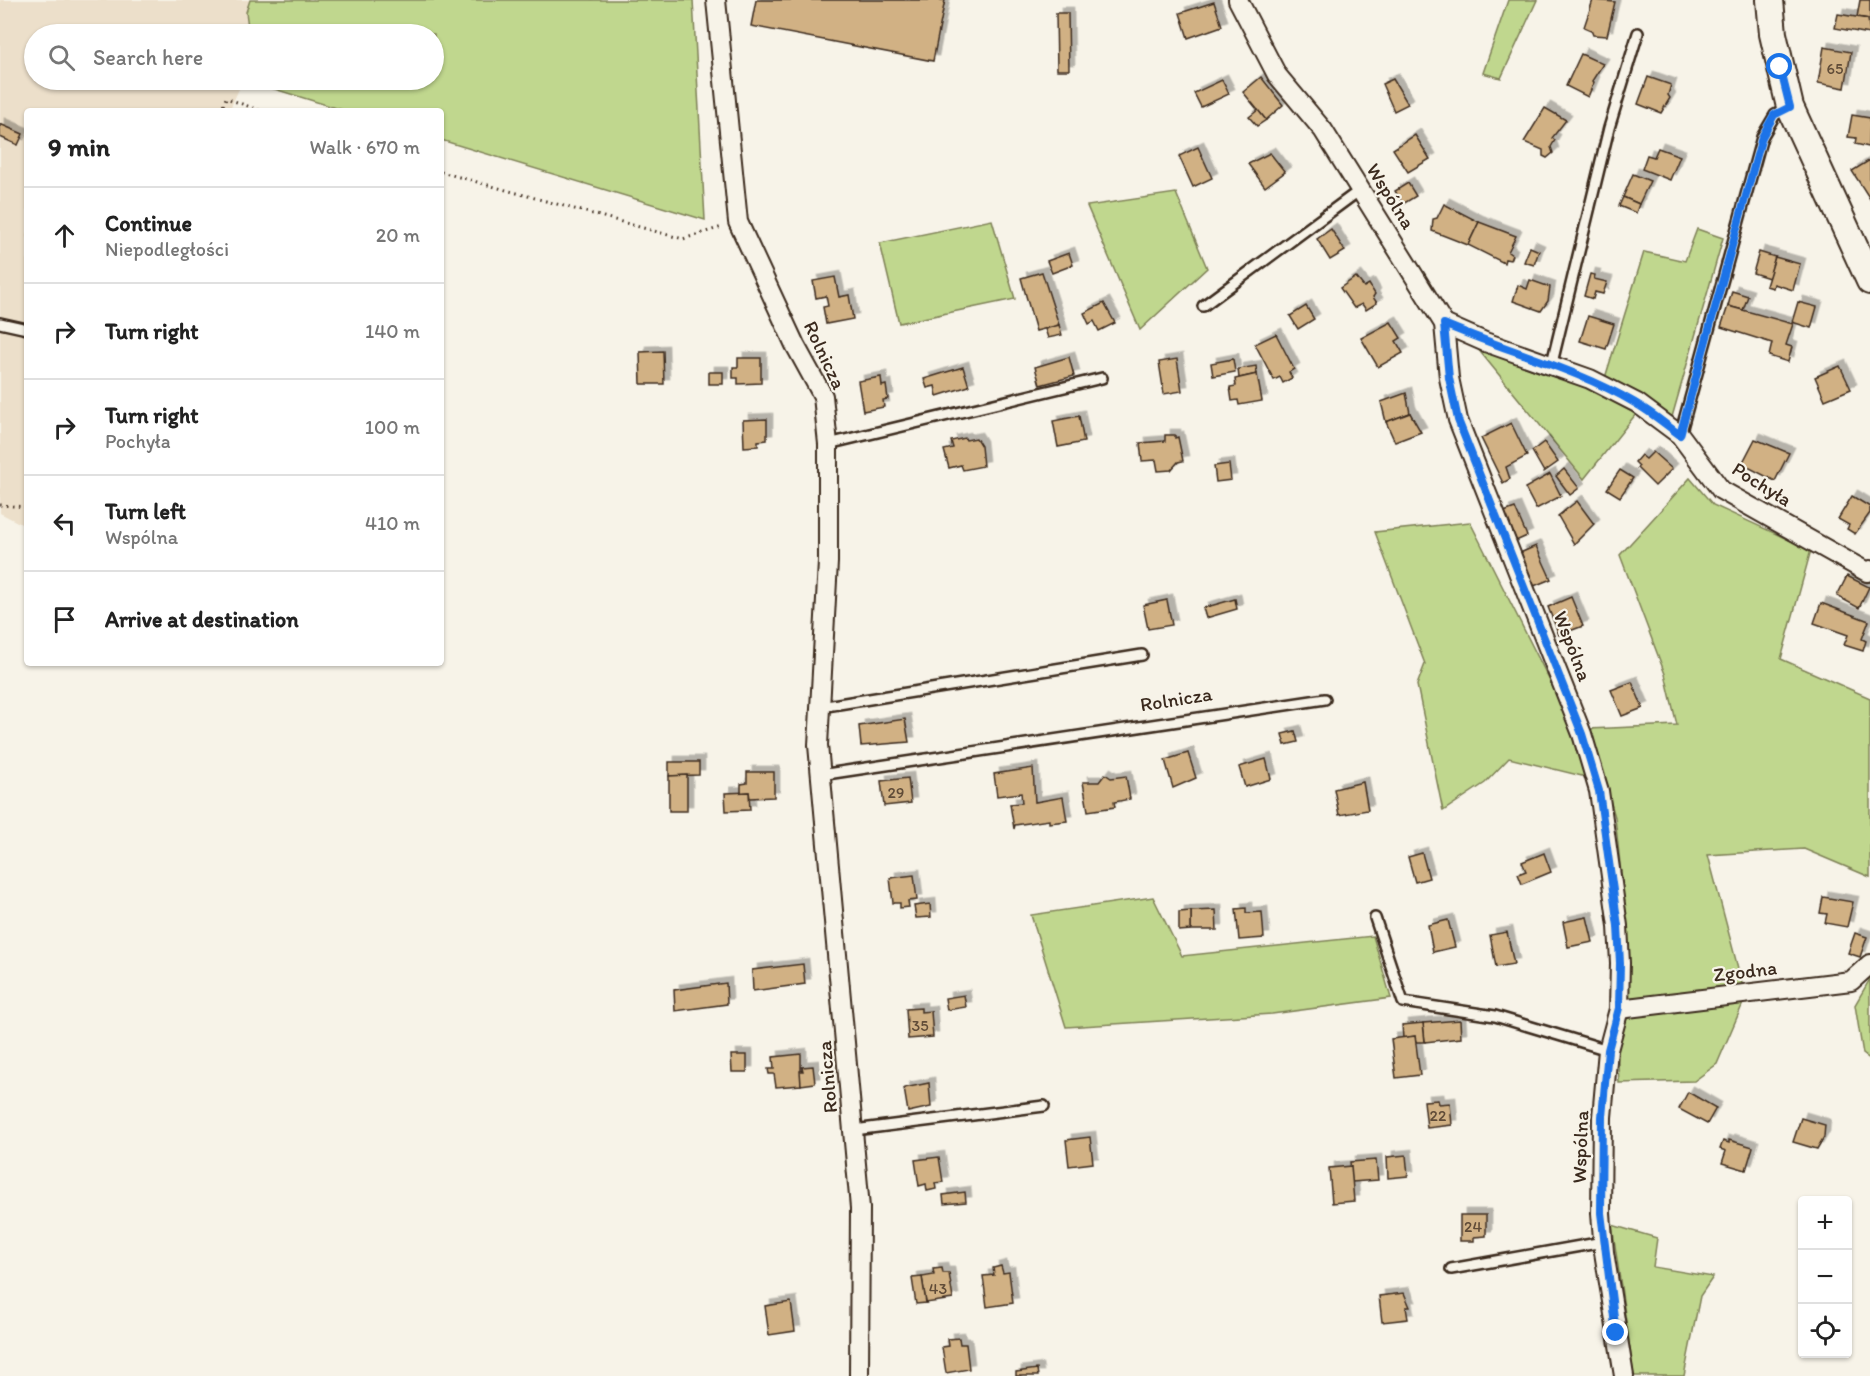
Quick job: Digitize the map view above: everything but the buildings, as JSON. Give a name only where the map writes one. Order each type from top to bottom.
[{"type":"street","name":"Rolnicza","points":[[716,0],[738,222],[795,345],[823,396],[828,444],[828,562],[818,745],[860,1208],[859,1376]]},
{"type":"street","name":"Wspólna","points":[[1238,0],[1277,75],[1323,130],[1444,324],[1449,378],[1458,420],[1582,734],[1599,791],[1618,926],[1619,1008],[1608,1050],[1602,1117],[1603,1242],[1624,1376]]},
{"type":"street","points":[[1770,0],[1773,34],[1790,107],[1870,281]]},
{"type":"street","name":"Pochyła","points":[[1444,324],[1551,367],[1590,380],[1637,403],[1680,435],[1722,490],[1867,572],[1870,570]]},
{"type":"street","name":"Zgodna","points":[[1619,1008],[1851,981],[1870,964]]},
{"type":"lane","points":[[1551,367],[1609,128],[1638,33]]},
{"type":"lane","points":[[1680,435],[1762,137],[1774,115],[1790,107]]},
{"type":"lane","points":[[1203,306],[1360,190]]},
{"type":"lane","points":[[0,323],[24,328]]},
{"type":"lane","points":[[828,444],[1102,378]]},
{"type":"lane","points":[[820,706],[1143,654]]},
{"type":"lane","name":"Rolnicza","points":[[820,776],[1325,699]]},
{"type":"lane","points":[[1374,918],[1403,1002],[1495,1016],[1608,1050]]},
{"type":"lane","points":[[854,1130],[1044,1106]]},
{"type":"lane","points":[[1451,1269],[1603,1242]]},
{"type":"path","points":[[222,108],[226,98],[253,108]]},
{"type":"path","points":[[444,173],[683,239],[738,222]]},
{"type":"path","points":[[0,505],[24,507]]},
{"type":"shaded area","points":[[0,0],[251,0],[246,12],[247,24],[24,24],[24,90],[238,90],[230,108],[24,108],[24,525],[0,513]]},
{"type":"green space","points":[[250,0],[693,0],[705,220],[444,141],[444,108],[336,108],[278,90],[444,90],[444,24],[248,24],[246,12]]},
{"type":"green space","points":[[1508,0],[1537,0],[1501,78],[1483,73]]},
{"type":"green space","points":[[1176,193],[1207,268],[1140,330],[1087,206]]},
{"type":"green space","points":[[992,220],[1015,299],[899,323],[880,243]]},
{"type":"green space","points":[[1697,229],[1723,238],[1672,417],[1605,378],[1644,252],[1685,261]]},
{"type":"green space","points":[[1473,343],[1536,371],[1584,386],[1636,414],[1584,479]]},
{"type":"green space","points":[[1690,478],[1713,505],[1811,550],[1781,659],[1870,698],[1870,877],[1804,849],[1708,855],[1743,987],[1626,998],[1624,901],[1615,817],[1589,729],[1677,725],[1665,674],[1620,555]]},
{"type":"green space","points":[[1470,522],[1578,737],[1586,777],[1509,758],[1485,783],[1443,811],[1417,685],[1425,664],[1375,532]]},
{"type":"green space","points":[[1153,897],[1182,956],[1373,936],[1391,998],[1272,1014],[1066,1027],[1031,915]]},
{"type":"green space","points":[[1870,979],[1870,1059],[1863,1054],[1855,1005]]},
{"type":"green space","points":[[1744,1001],[1717,1064],[1694,1081],[1619,1083],[1617,1044],[1627,1013]]},
{"type":"green space","points":[[1612,1225],[1657,1238],[1653,1267],[1713,1277],[1700,1296],[1684,1376],[1634,1376]]},
{"type":"route","points":[[1616,1333],[1604,1252],[1601,1213],[1602,1117],[1608,1050],[1619,1008],[1620,963],[1618,926],[1599,791],[1582,734],[1458,420],[1449,378],[1444,324],[1485,342],[1590,380],[1637,403],[1680,435],[1762,137],[1774,115],[1790,107],[1780,67]]}]
